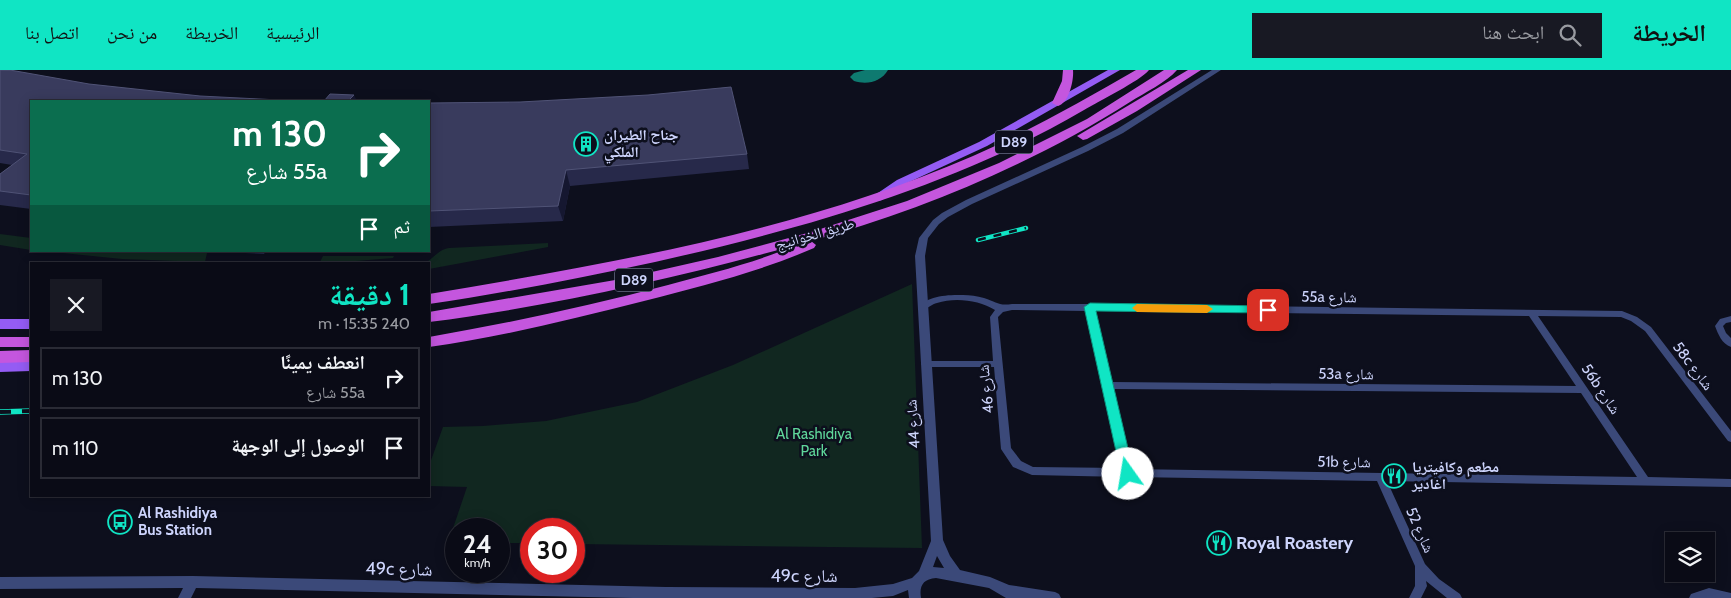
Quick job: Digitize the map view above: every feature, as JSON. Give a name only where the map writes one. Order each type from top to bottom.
[{"type":"highway","points":[[1058,103],[1068,81],[1068,70]]},
{"type":"highway","name":"طريق الخوانيج","points":[[430,299],[553,278],[696,250],[785,226],[876,198],[964,165],[1026,137],[1096,99],[1144,70]]},
{"type":"highway","name":"طريق الخوانيج","points":[[430,317],[534,300],[646,278],[750,253],[895,210],[975,178],[1075,130],[1125,101],[1172,70]]},
{"type":"highway","points":[[975,178],[1004,170],[1064,146],[1112,122],[1193,71]]},
{"type":"highway","points":[[430,342],[566,315],[685,285],[783,256],[836,229]]},
{"type":"highway","points":[[1,347],[30,342]]},
{"type":"highway","points":[[1,347],[30,356]]},
{"type":"main road","points":[[876,198],[902,182],[983,144],[1115,70]]},
{"type":"main road","points":[[0,324],[30,324]]},
{"type":"main road","points":[[0,367],[30,366]]},
{"type":"street","name":"شارع 44","points":[[957,576],[945,559],[937,540],[922,307],[921,247],[924,238],[936,222],[969,202],[1120,131],[1217,70]]},
{"type":"street","points":[[922,307],[930,301],[941,298],[980,300],[1000,309]]},
{"type":"street","name":"55a شارع","points":[[1000,309],[1012,307],[1090,307],[1610,314],[1628,316]]},
{"type":"street","points":[[1090,307],[1128,474]]},
{"type":"street","name":"شارع 46","points":[[1000,309],[993,321],[1006,449],[1018,464]]},
{"type":"street","name":"56b شارع","points":[[1531,313],[1646,482]]},
{"type":"street","name":"58c شارع","points":[[1628,316],[1648,329],[1731,438]]},
{"type":"street","points":[[1731,319],[1720,323],[1720,330],[1731,344]]},
{"type":"street","points":[[926,364],[998,364]]},
{"type":"street","name":"53a شارع","points":[[1108,385],[1584,390]]},
{"type":"street","name":"51b شارع","points":[[1018,464],[1038,472],[1731,483]]},
{"type":"street","name":"شارع 52","points":[[1381,478],[1420,566],[1435,582],[1456,598]]},
{"type":"street","name":"شارع 44","points":[[915,598],[914,588],[932,557],[937,540]]},
{"type":"street","name":"شارع 52","points":[[1415,598],[1421,586],[1420,566]]},
{"type":"street","name":"49c شارع","points":[[0,583],[193,582],[539,594],[855,594],[893,590],[936,572],[998,586],[1011,594]]},
{"type":"street","points":[[184,598],[193,582]]},
{"type":"street","points":[[1011,594],[1055,598]]},
{"type":"street","points":[[1695,598],[1709,594],[1728,598]]},
{"type":"green space","points":[[0,234],[30,238],[30,250],[0,245]]},
{"type":"green space","points":[[548,243],[548,247],[430,269],[430,262],[426,262],[441,251],[449,248]]},
{"type":"green space","points":[[53,252],[207,253],[205,262],[122,259]]},
{"type":"green space","points":[[323,256],[394,256],[393,258],[344,262],[320,262]]},
{"type":"green space","name":"Al Rashidiya Park","points":[[912,284],[922,548],[585,544],[585,518],[520,518],[520,543],[510,543],[510,518],[456,518],[467,487],[430,486],[430,463],[443,427],[546,421],[637,402],[733,365]]},
{"type":"building","points":[[0,70],[10,70],[89,84],[200,96],[279,100],[30,100],[30,195],[0,191],[0,174],[27,154],[0,150]]},
{"type":"building","name":"جناح الطيران الملكي","points":[[731,87],[747,154],[566,170],[558,206],[430,211],[430,103],[520,102],[648,95]]},
{"type":"building","points":[[330,94],[354,95],[349,100],[325,100]]},
{"type":"taxiway","points":[[861,77],[872,75],[878,70]]},
{"type":"railway","points":[[978,240],[1026,228]]},
{"type":"railway","points":[[0,412],[30,411]]},
{"type":"slow traffic","points":[[1137,308],[1207,309]]},
{"type":"place","name":"جناح الطيران الملكي","points":[[586,144]]},
{"type":"place","name":"مطعم وكافيتريا اغادير","points":[[1394,476]]},
{"type":"place","name":"Al Rashidiya Bus Station","points":[[120,522]]},
{"type":"place","name":"Royal Roastery","points":[[1219,543]]},
{"type":"route","points":[[1128,474],[1090,307],[1268,310]]}]
